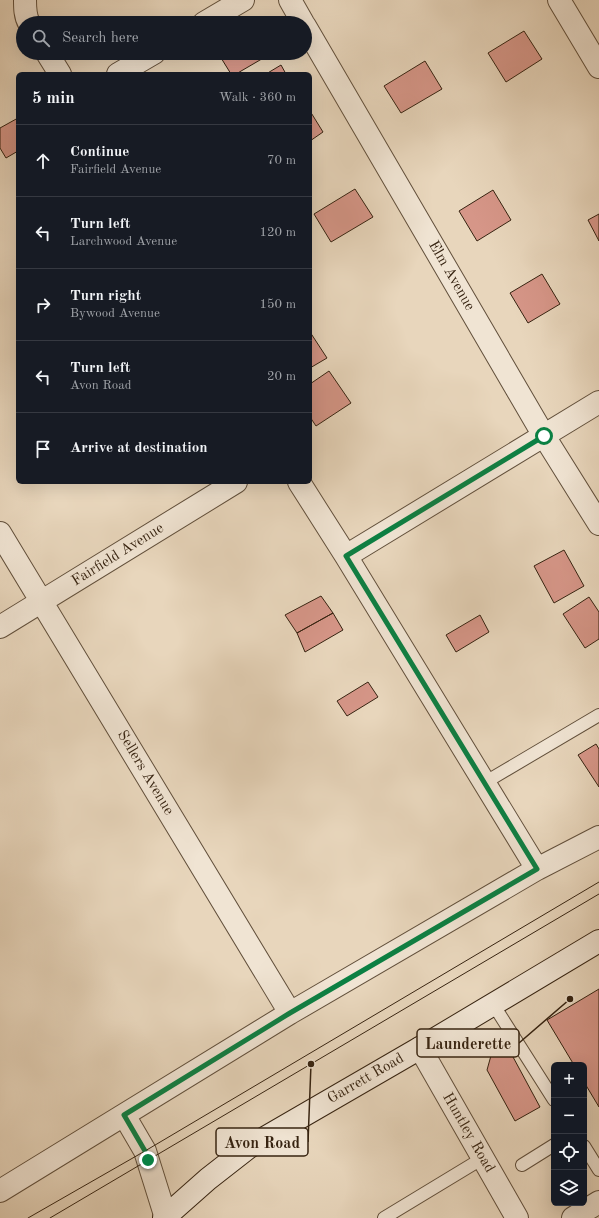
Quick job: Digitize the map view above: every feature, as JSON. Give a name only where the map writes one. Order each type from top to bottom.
[{"type":"street","points":[[26,0],[26,16]]},
{"type":"street","points":[[216,16],[243,0]]},
{"type":"street","points":[[290,0],[300,16]]},
{"type":"street","points":[[559,0],[599,66]]},
{"type":"street","name":"Elm Avenue","points":[[312,38],[544,436],[599,524]]},
{"type":"street","points":[[51,60],[59,72]]},
{"type":"street","points":[[121,72],[142,60]]},
{"type":"street","points":[[346,556],[599,402]]},
{"type":"street","name":"Fairfield Avenue","points":[[0,627],[233,484]]},
{"type":"street","points":[[300,484],[346,556],[537,869]]},
{"type":"street","name":"Sellers Avenue","points":[[0,533],[290,1013]]},
{"type":"street","points":[[0,1191],[290,1013],[537,869],[599,837]]},
{"type":"street","name":"Garrett Road","points":[[165,1218],[208,1178],[249,1147],[493,1004],[597,948]]},
{"type":"street","name":"Huntley Road","points":[[420,1048],[516,1218]]},
{"type":"street","points":[[124,1115],[145,1151],[165,1218]]},
{"type":"street","points":[[573,1218],[599,1202]]},
{"type":"lane","points":[[484,782],[599,715]]},
{"type":"lane","points":[[493,1004],[553,1098]]},
{"type":"lane","points":[[522,1165],[551,1147]]},
{"type":"lane","points":[[587,1151],[599,1170]]},
{"type":"lane","points":[[384,1218],[483,1158]]},
{"type":"building","points":[[524,31],[542,59],[506,82],[488,53]]},
{"type":"building","points":[[222,60],[260,60],[239,72],[230,72]]},
{"type":"building","points":[[425,61],[442,89],[401,113],[384,86]]},
{"type":"building","points":[[281,65],[285,72],[269,72]]},
{"type":"building","points":[[312,114],[323,132],[312,140]]},
{"type":"building","points":[[16,119],[16,152],[6,158],[0,148],[0,128]]},
{"type":"building","points":[[355,189],[373,217],[331,242],[314,214]]},
{"type":"building","points":[[493,190],[511,220],[477,241],[459,211]]},
{"type":"building","points":[[599,214],[599,241],[588,220]]},
{"type":"building","points":[[542,274],[560,304],[528,323],[510,293]]},
{"type":"building","points":[[312,335],[327,358],[312,367]]},
{"type":"building","points":[[329,371],[351,403],[316,426],[312,420],[312,383]]},
{"type":"building","points":[[564,550],[584,586],[554,603],[534,566]]},
{"type":"building","points":[[321,596],[333,613],[297,633],[285,615]]},
{"type":"building","points":[[589,597],[599,612],[599,639],[585,648],[563,614]]},
{"type":"building","points":[[333,613],[343,630],[305,652],[297,633]]},
{"type":"building","points":[[480,615],[489,632],[456,652],[446,635]]},
{"type":"building","points":[[368,682],[378,697],[347,716],[337,701]]},
{"type":"building","points":[[596,744],[599,749],[599,787],[578,755]]},
{"type":"building","points":[[599,989],[599,1107],[587,1087],[587,1062],[572,1062],[547,1020]]},
{"type":"building","points":[[506,1044],[540,1107],[515,1121],[487,1070],[492,1052]]},
{"type":"tram line","points":[[28,1218],[145,1151],[599,882]]},
{"type":"tram line","points":[[50,1218],[599,894]]},
{"type":"place","name":"Launderette","points":[[570,999]]},
{"type":"place","name":"Avon Road","points":[[311,1064]]},
{"type":"route","points":[[148,1160],[145,1151],[124,1115],[290,1013],[537,869],[346,556],[544,436]]}]
